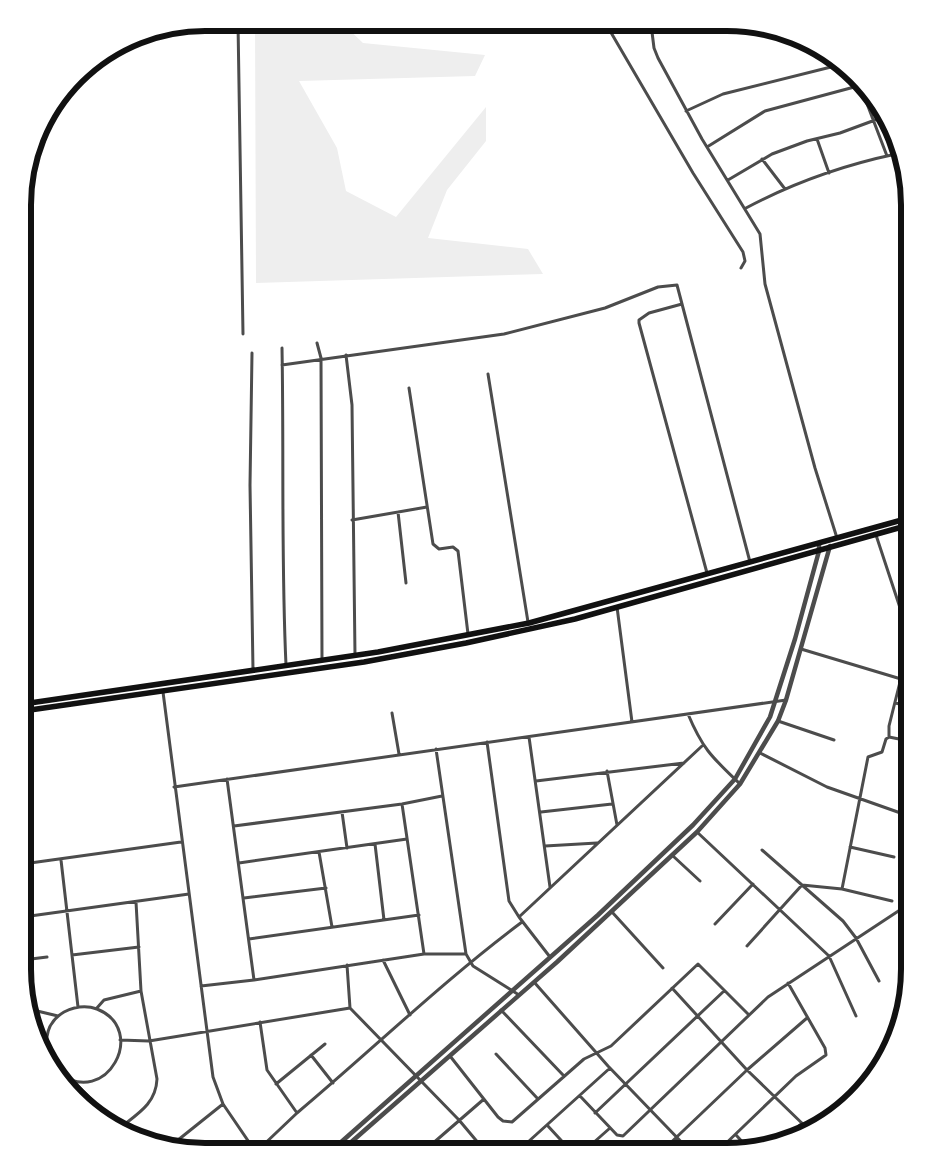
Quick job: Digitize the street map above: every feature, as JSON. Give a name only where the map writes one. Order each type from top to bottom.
[{"type":"main road","points":[[31,710],[252,671],[355,656],[529,623],[901,520]]},
{"type":"main road","points":[[31,703],[391,658],[549,626],[901,527]]},
{"type":"street","points":[[610,31],[693,172],[743,252],[745,261],[740,268]]},
{"type":"street","points":[[652,31],[654,48],[686,111],[760,234],[765,284],[815,468],[838,538]]},
{"type":"street","points":[[238,32],[243,334]]},
{"type":"street","points":[[686,111],[723,94],[832,67]]},
{"type":"street","points":[[707,147],[765,111],[856,88]]},
{"type":"street","points":[[865,99],[887,156]]},
{"type":"street","points":[[728,180],[762,159],[817,139],[840,133],[877,118]]},
{"type":"street","points":[[817,139],[829,173]]},
{"type":"street","points":[[746,208],[785,189],[829,173],[893,155]]},
{"type":"street","points":[[762,159],[785,189]]},
{"type":"street","points":[[282,365],[321,358],[493,336],[528,329],[605,308],[658,287],[677,285],[750,562]]},
{"type":"street","points":[[682,304],[644,315],[639,323],[708,573]]},
{"type":"street","points":[[317,343],[321,358],[322,661]]},
{"type":"street","points":[[282,348],[283,585],[286,666]]},
{"type":"street","points":[[252,353],[250,485],[252,671]]},
{"type":"street","points":[[346,355],[352,404],[355,656]]},
{"type":"street","points":[[488,374],[529,623]]},
{"type":"street","points":[[409,388],[433,544],[439,549],[453,547],[458,551],[468,635]]},
{"type":"street","points":[[352,520],[427,507]]},
{"type":"street","points":[[398,512],[406,583]]},
{"type":"street","points":[[876,535],[900,609]]},
{"type":"street","points":[[353,1142],[673,856],[740,784],[778,721],[786,700],[830,548],[830,540]]},
{"type":"street","points":[[341,1142],[550,957],[693,825],[735,779],[765,728],[774,703],[795,639],[819,551],[819,544]]},
{"type":"street","points":[[617,607],[632,722]]},
{"type":"street","points":[[801,649],[900,679]]},
{"type":"street","points":[[890,737],[888,726],[900,681]]},
{"type":"street","points":[[162,687],[213,1077],[223,1104],[248,1142]]},
{"type":"street","points":[[174,787],[786,700]]},
{"type":"street","points":[[895,702],[900,704]]},
{"type":"street","points":[[392,712],[399,754]]},
{"type":"street","points":[[688,714],[702,746],[740,784]]},
{"type":"street","points":[[778,721],[834,740]]},
{"type":"street","points":[[529,737],[550,887]]},
{"type":"street","points":[[890,737],[900,740]]},
{"type":"street","points":[[842,889],[868,757],[882,752],[886,739],[890,737]]},
{"type":"street","points":[[487,742],[509,901],[518,917],[550,957]]},
{"type":"street","points":[[518,917],[702,746]]},
{"type":"street","points":[[436,749],[466,954],[469,961],[519,995]]},
{"type":"street","points":[[760,753],[811,780],[900,813]]},
{"type":"street","points":[[536,781],[684,763]]},
{"type":"street","points":[[607,772],[617,825]]},
{"type":"street","points":[[227,779],[254,980]]},
{"type":"street","points":[[234,826],[402,804],[442,796]]},
{"type":"street","points":[[402,804],[424,954]]},
{"type":"street","points":[[541,812],[612,804]]},
{"type":"street","points":[[342,812],[347,848]]},
{"type":"street","points":[[697,832],[829,956],[856,1016]]},
{"type":"street","points":[[239,863],[407,839]]},
{"type":"street","points":[[31,863],[181,842]]},
{"type":"street","points":[[545,846],[598,843]]},
{"type":"street","points":[[375,844],[384,920]]},
{"type":"street","points":[[850,847],[894,856]]},
{"type":"street","points":[[762,850],[843,921],[856,938],[879,981]]},
{"type":"street","points":[[319,852],[332,927]]},
{"type":"street","points":[[673,856],[700,881]]},
{"type":"street","points":[[61,860],[78,1007]]},
{"type":"street","points":[[715,924],[753,884]]},
{"type":"street","points":[[802,885],[842,889],[892,901]]},
{"type":"street","points":[[747,946],[802,885]]},
{"type":"street","points":[[244,898],[326,888]]},
{"type":"street","points":[[31,916],[189,894]]},
{"type":"street","points":[[124,1123],[147,1106],[156,1090],[157,1079],[141,991],[136,902]]},
{"type":"street","points":[[580,1096],[617,1135],[624,1136],[768,997],[900,908]]},
{"type":"street","points":[[612,912],[663,968]]},
{"type":"street","points":[[249,939],[419,915]]},
{"type":"street","points":[[266,1142],[381,1042],[469,961],[522,922]]},
{"type":"street","points":[[72,955],[139,947]]},
{"type":"street","points":[[201,986],[254,980],[347,964],[424,954],[466,954]]},
{"type":"street","points":[[31,959],[47,957]]},
{"type":"street","points":[[383,960],[396,991],[410,1015]]},
{"type":"street","points":[[347,964],[350,1008],[381,1042],[422,1081],[477,1142]]},
{"type":"street","points":[[450,1056],[498,1117],[507,1123],[517,1118],[584,1059],[611,1046],[698,964],[749,1015]]},
{"type":"street","points":[[534,982],[596,1053],[682,1142]]},
{"type":"street","points":[[728,1142],[796,1076],[826,1055],[825,1048],[788,983]]},
{"type":"street","points":[[672,988],[747,1070],[802,1123],[796,1128]]},
{"type":"street","points":[[96,1009],[104,1000],[141,991]]},
{"type":"street","points":[[595,1113],[724,991]]},
{"type":"street","points":[[46,1039],[50,1027],[58,1016],[78,1007],[96,1009],[110,1019],[117,1028],[120,1040],[116,1062],[105,1074],[89,1081],[72,1080]]},
{"type":"street","points":[[120,1040],[149,1041],[350,1008]]},
{"type":"street","points":[[501,1010],[564,1076]]},
{"type":"street","points":[[36,1011],[58,1016]]},
{"type":"street","points":[[670,1142],[747,1070],[807,1018]]},
{"type":"street","points":[[260,1022],[263,1058],[267,1070],[297,1114]]},
{"type":"street","points":[[276,1084],[325,1044]]},
{"type":"street","points":[[496,1054],[538,1099]]},
{"type":"street","points":[[312,1055],[333,1083]]},
{"type":"street","points":[[528,1142],[610,1068]]},
{"type":"street","points":[[72,1080],[101,1108]]},
{"type":"street","points":[[434,1142],[484,1099]]},
{"type":"street","points":[[178,1140],[223,1104]]},
{"type":"street","points":[[547,1125],[563,1142]]},
{"type":"street","points":[[594,1142],[610,1128]]},
{"type":"street","points":[[736,1135],[742,1141]]},
{"type":"shaded area","points":[[255,32],[351,32],[363,43],[485,55],[475,76],[299,81],[337,148],[346,191],[396,217],[486,107],[486,141],[447,190],[428,238],[528,249],[543,274],[256,283]]}]
